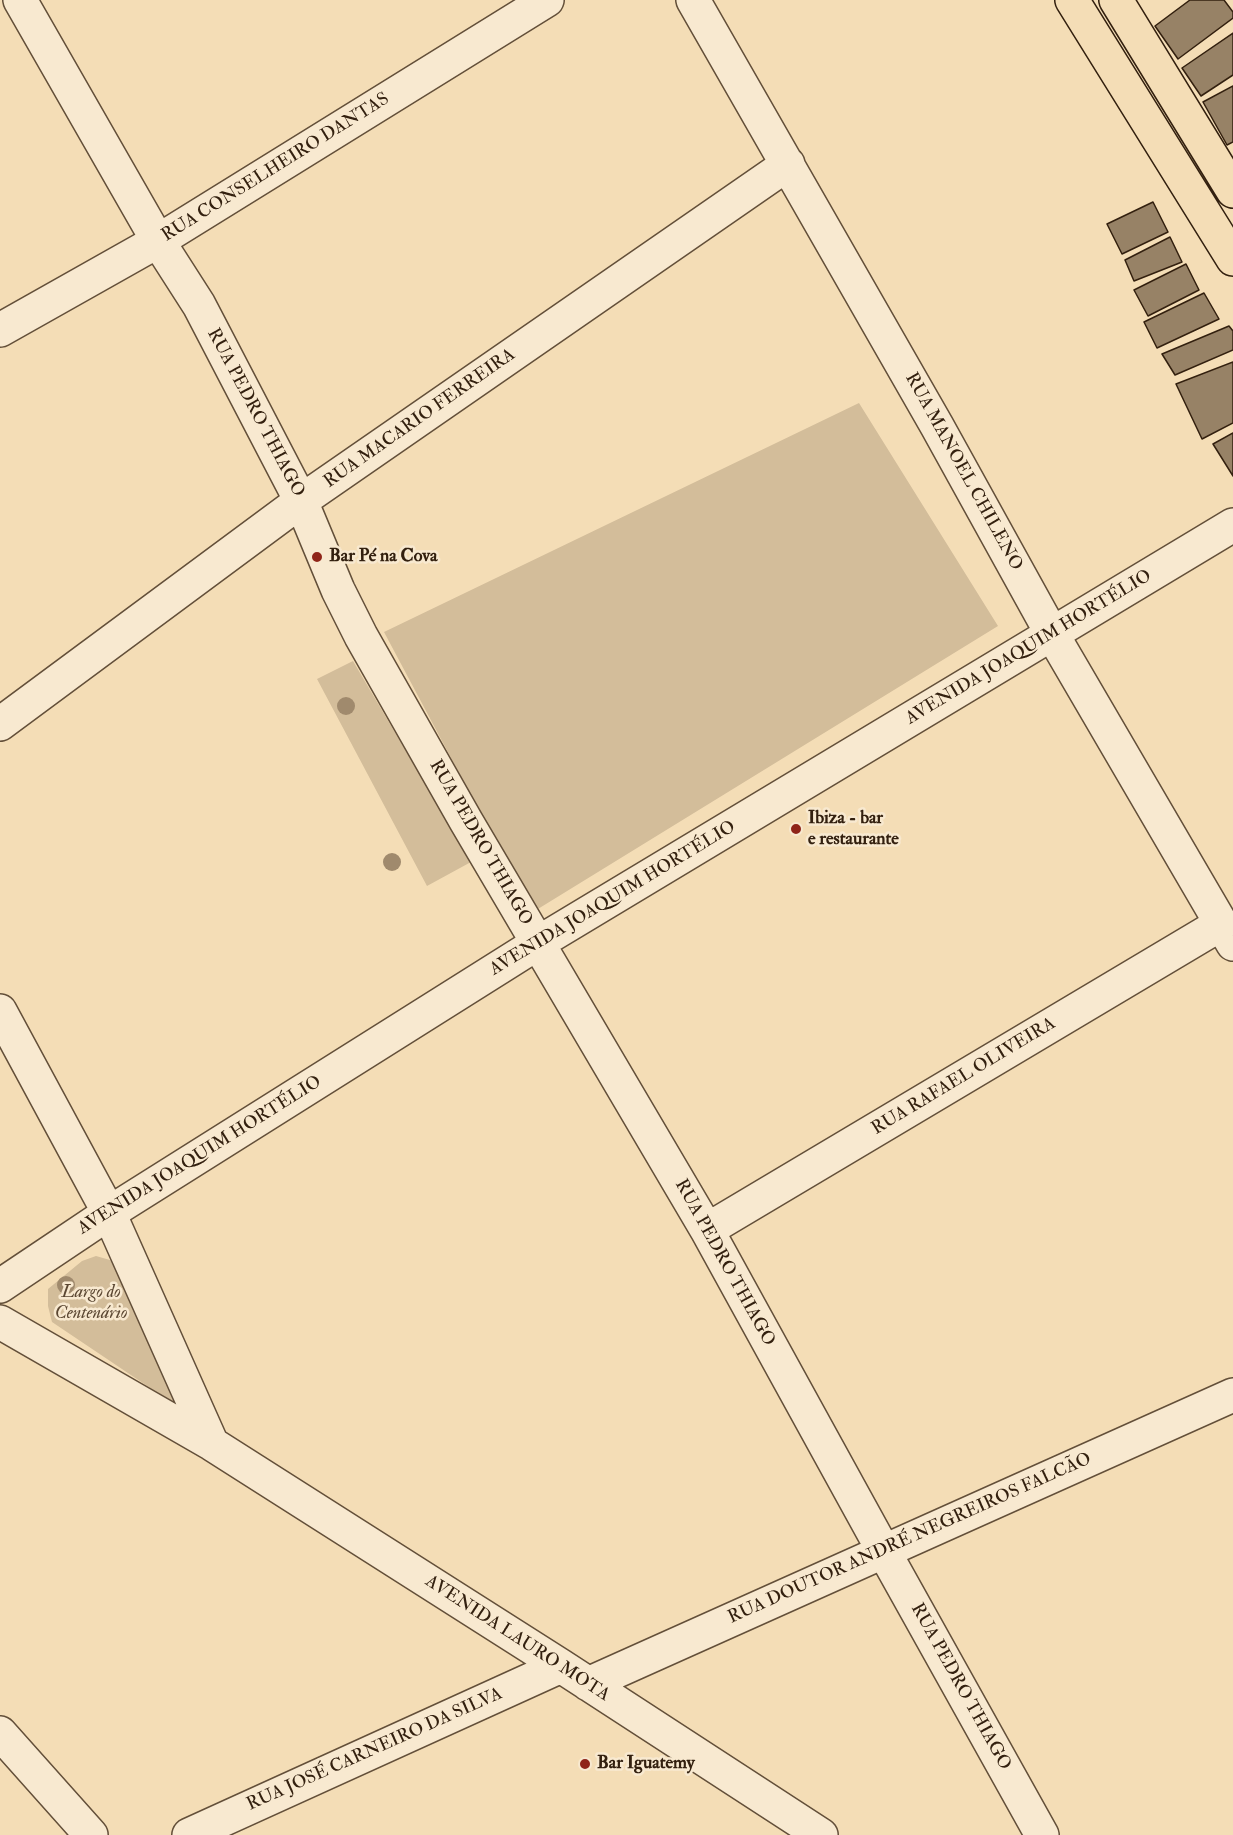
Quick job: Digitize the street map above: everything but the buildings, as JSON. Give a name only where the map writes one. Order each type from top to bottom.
[{"type":"main road","points":[[1072,0],[1233,259]]},
{"type":"main road","points":[[1092,31],[1120,6],[1233,191]]},
{"type":"street","name":"RUA PEDRO THIAGO","points":[[20,0],[158,241],[199,305],[301,501],[357,629],[707,1230],[1042,1835]]},
{"type":"street","name":"RUA CONSELHEIRO DANTAS","points":[[0,330],[158,241],[547,0]]},
{"type":"street","name":"RUA MANOEL CHILENO","points":[[693,0],[932,416],[1052,634],[1227,934]]},
{"type":"street","name":"RUA MACARIO FERREIRA","points":[[0,724],[301,501],[788,164]]},
{"type":"street","name":"AVENIDA JOAQUIM HORTÉLIO","points":[[0,1286],[109,1213],[538,943],[1233,525]]},
{"type":"street","name":"RUA RAFAEL OLIVEIRA","points":[[707,1230],[1227,934]]},
{"type":"street","points":[[0,1011],[109,1213],[212,1444]]},
{"type":"street","name":"AVENIDA LAURO MOTA","points":[[0,1323],[212,1444],[821,1835]]},
{"type":"street","name":"RUA DOUTOR ANDRÉ NEGREIROS FALCÃO","points":[[588,1684],[1233,1395]]},
{"type":"street","name":"RUA JOSÉ CARNEIRO DA SILVA","points":[[189,1835],[561,1666]]},
{"type":"street","points":[[0,1733],[92,1835]]},
{"type":"green space","points":[[859,403],[998,626],[533,912],[384,632]]},
{"type":"green space","points":[[353,661],[471,862],[427,886],[317,679]]},
{"type":"green space","name":"Largo do Centenário","points":[[96,1256],[110,1260],[115,1265],[180,1408],[52,1322],[48,1306],[48,1289],[82,1261]]},
{"type":"place","name":"Bar Pé na Cova","points":[[317,557]]},
{"type":"place","name":"Ibiza - bar e restaurante","points":[[796,829]]},
{"type":"place","name":"Bar Iguatemy","points":[[585,1764]]}]
